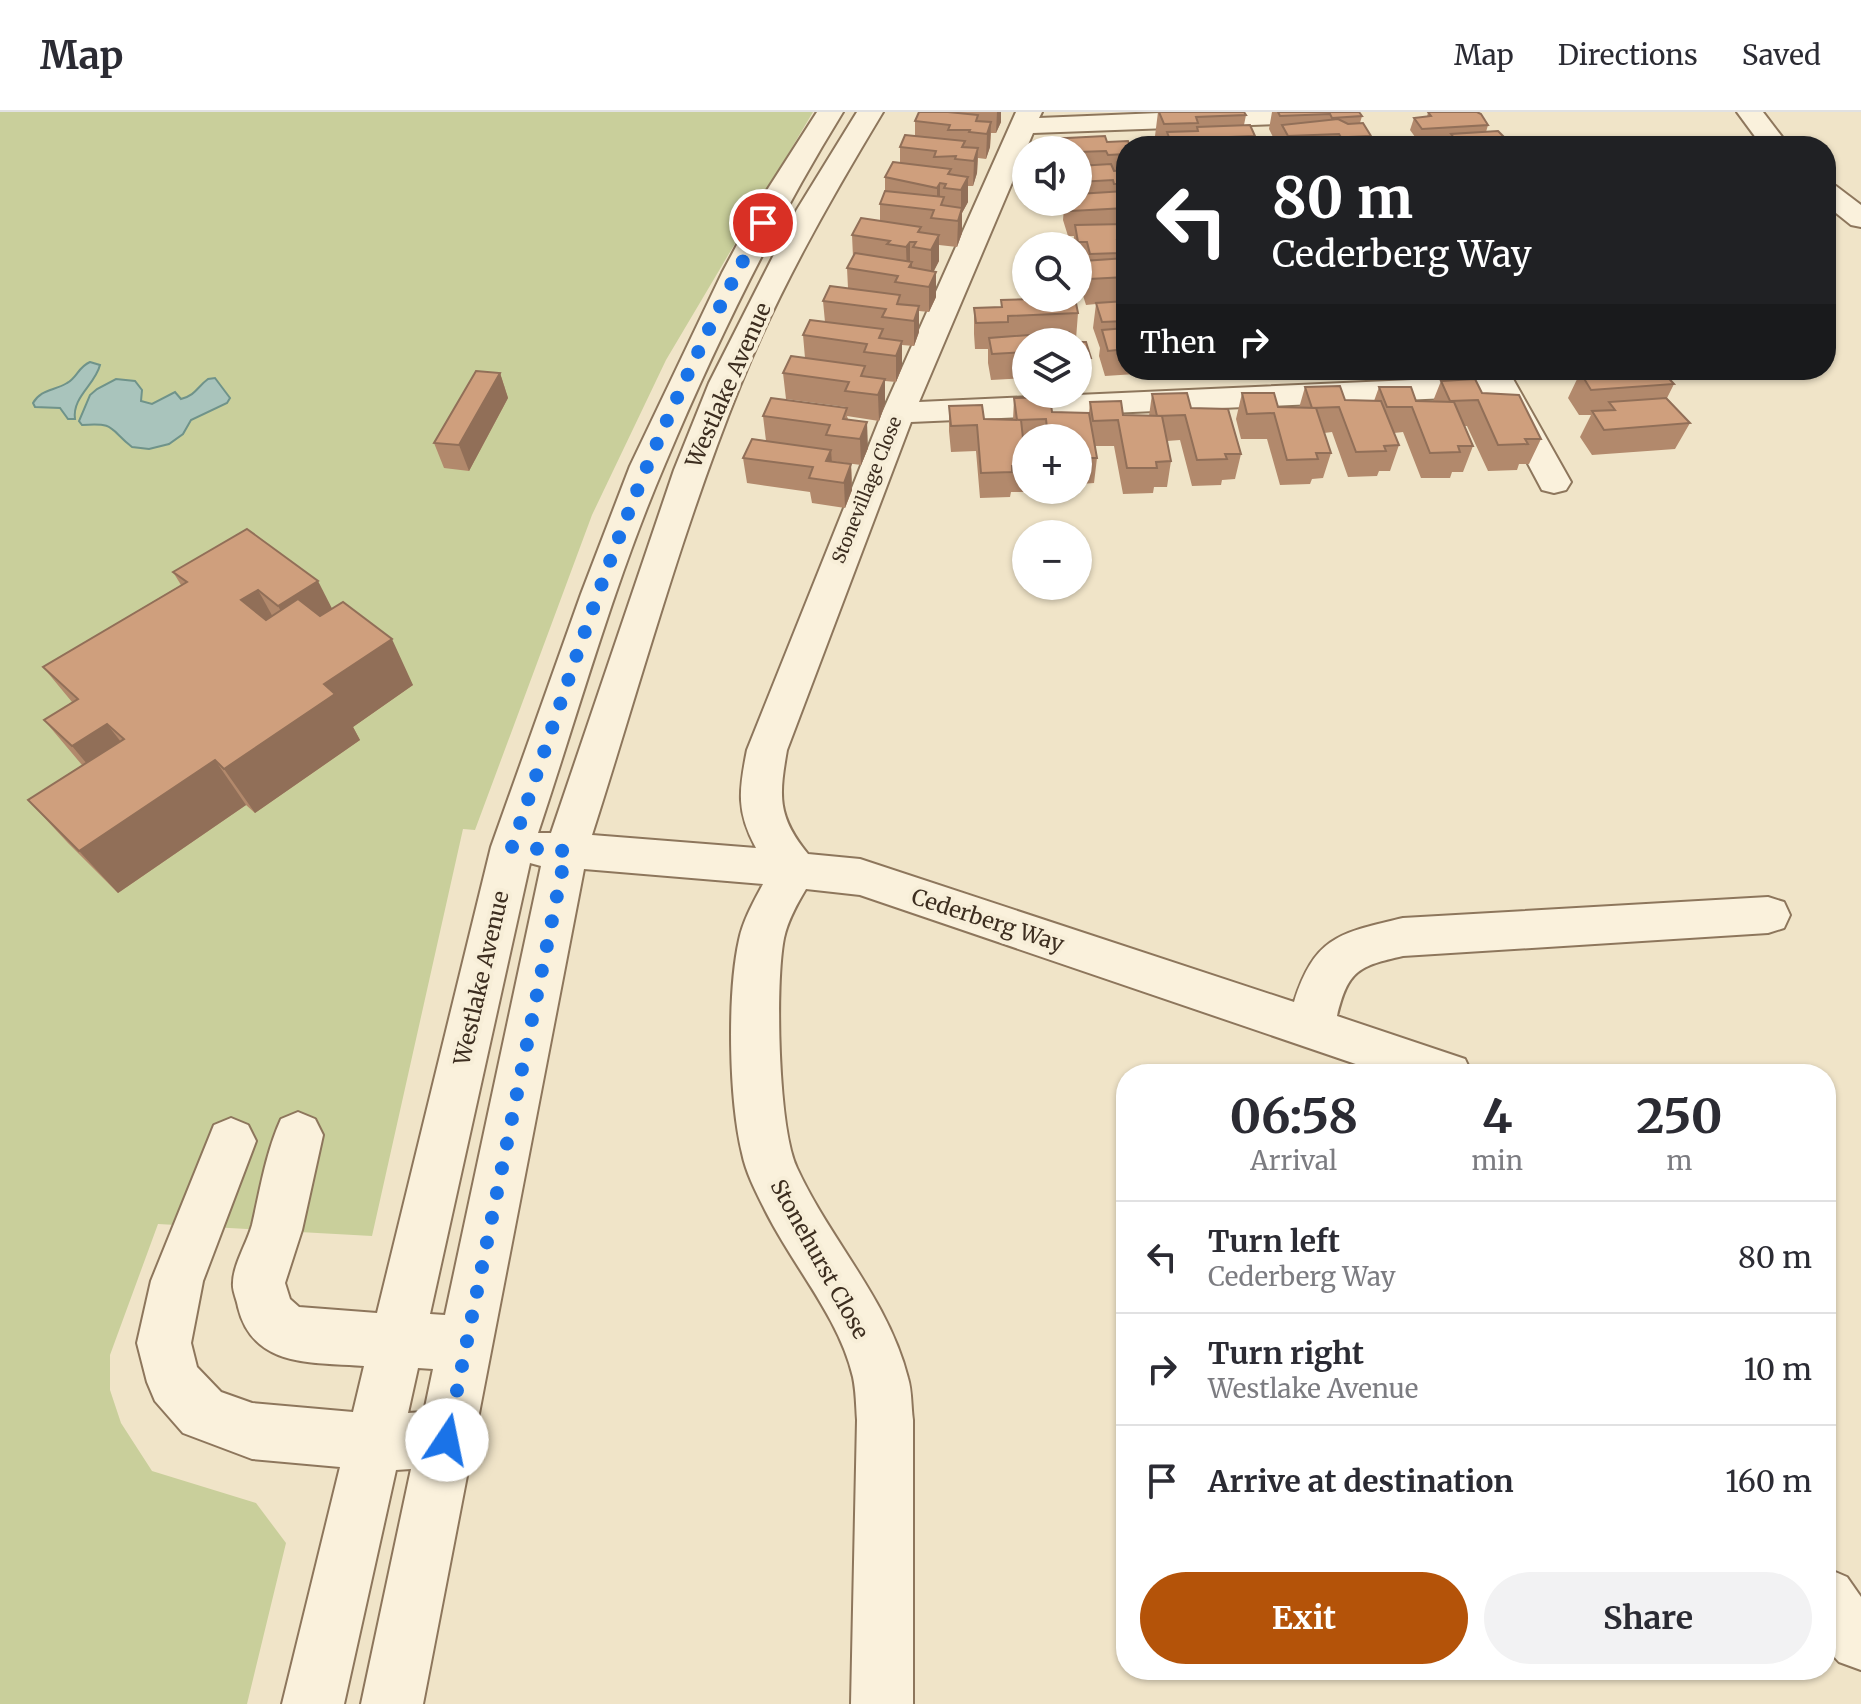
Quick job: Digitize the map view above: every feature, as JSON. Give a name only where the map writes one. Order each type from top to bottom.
[{"type":"street","name":"Westlake Avenue","points":[[313,1704],[512,847],[599,594],[653,452],[737,273],[776,198],[830,112]]},
{"type":"street","name":"Westlake Avenue","points":[[392,1704],[566,851],[691,470],[725,383],[810,211],[870,112]]},
{"type":"street","points":[[1750,112],[1768,136]]},
{"type":"street","points":[[1026,119],[1131,134],[1355,116]]},
{"type":"street","name":"Stonevillage Close","points":[[795,869],[774,844],[758,808],[767,750],[898,413],[1026,119]]},
{"type":"street","points":[[1836,200],[1861,219]]},
{"type":"street","points":[[1215,380],[1222,400]]},
{"type":"street","points":[[898,413],[1222,400],[1473,380]]},
{"type":"street","points":[[1499,380],[1554,482]]},
{"type":"street","name":"Cederberg Way","points":[[512,847],[860,877],[1419,1064]]},
{"type":"street","name":"Stonehurst Close","points":[[795,869],[767,919],[761,942],[757,1009],[762,1130],[770,1167],[790,1207],[836,1280],[880,1373],[885,1420],[882,1704]]},
{"type":"street","points":[[1311,1027],[1325,973],[1340,957],[1361,946],[1403,937],[1768,915]]},
{"type":"street","points":[[298,1135],[276,1230],[259,1283],[267,1315],[289,1333],[396,1341],[466,1342]]},
{"type":"street","points":[[231,1141],[177,1281],[164,1343],[174,1382],[203,1413],[252,1431],[373,1442],[447,1440]]},
{"type":"street","points":[[1836,1614],[1861,1640]]},
{"type":"green space","points":[[0,112],[813,112],[666,360],[592,515],[475,830],[463,829],[372,1236],[158,1224],[110,1355],[110,1390],[121,1423],[152,1471],[256,1503],[286,1543],[247,1704],[0,1704]]},
{"type":"water","points":[[90,362],[100,365],[77,404],[75,419],[68,419],[60,408],[35,407],[33,403],[40,395],[70,381]]},
{"type":"water","points":[[215,378],[230,398],[227,403],[191,420],[183,434],[169,444],[149,449],[132,447],[107,426],[82,425],[79,421],[90,395],[116,379],[135,381],[142,390],[141,401],[152,404],[175,392],[181,399],[186,397],[208,379]]},
{"type":"building","points":[[919,112],[978,115],[976,121],[991,122],[987,134],[948,130],[950,125],[915,121]]},
{"type":"building","points":[[1159,112],[1244,112],[1246,115],[1196,117],[1198,123],[1164,124]]},
{"type":"building","points":[[1278,112],[1359,112],[1362,116],[1280,116]]},
{"type":"building","points":[[1428,112],[1477,112],[1488,125],[1422,129],[1414,118],[1431,116]]},
{"type":"building","points":[[1338,119],[1348,124],[1363,123],[1371,136],[1288,136],[1282,125]]},
{"type":"building","points":[[1250,125],[1255,136],[1169,136],[1167,132],[1198,131],[1197,127]]},
{"type":"building","points":[[1498,131],[1503,136],[1453,136],[1451,134]]},
{"type":"building","points":[[905,135],[965,141],[962,147],[978,148],[974,161],[955,159],[956,156],[934,157],[936,151],[900,147]]},
{"type":"building","points":[[1105,136],[1107,142],[1116,142],[1116,155],[1108,155],[1106,151],[1092,152],[1092,137]]},
{"type":"building","points":[[893,162],[951,169],[948,174],[968,177],[961,190],[944,188],[946,184],[940,183],[937,188],[885,177]]},
{"type":"building","points":[[1111,164],[1116,171],[1116,184],[1113,180],[1092,181],[1092,165]]},
{"type":"building","points":[[885,191],[944,197],[941,205],[962,208],[958,221],[931,218],[934,210],[880,204]]},
{"type":"building","points":[[1116,192],[1116,209],[1092,210],[1092,193]]},
{"type":"building","points":[[861,218],[921,227],[918,232],[939,235],[931,250],[913,247],[916,242],[910,242],[906,247],[887,244],[890,241],[852,235]]},
{"type":"building","points":[[1116,224],[1116,253],[1092,254],[1092,232],[1076,232],[1075,225]]},
{"type":"building","points":[[855,253],[912,262],[909,267],[936,272],[929,287],[895,282],[898,276],[847,268]]},
{"type":"building","points":[[1116,259],[1116,278],[1092,279],[1092,260]]},
{"type":"building","points":[[830,286],[900,295],[897,304],[919,306],[914,321],[882,317],[886,309],[823,301]]},
{"type":"building","points":[[1001,300],[1012,300],[1012,312],[1078,313],[1008,316],[1008,322],[976,323],[974,308],[1002,307]]},
{"type":"building","points":[[1116,302],[1116,321],[1102,322],[1096,303]]},
{"type":"building","points":[[810,320],[883,329],[879,338],[902,341],[896,356],[864,352],[867,344],[803,335]]},
{"type":"building","points":[[1116,329],[1116,350],[1108,351],[1102,330]]},
{"type":"building","points":[[1012,336],[1012,353],[992,354],[989,338]]},
{"type":"building","points":[[791,356],[865,366],[861,376],[885,379],[878,395],[845,391],[849,382],[783,373]]},
{"type":"building","points":[[476,371],[500,373],[459,445],[434,443]]},
{"type":"building","points":[[1476,380],[1482,393],[1519,395],[1541,439],[1525,439],[1528,444],[1498,445],[1478,400],[1450,401],[1441,381]]},
{"type":"building","points":[[1585,380],[1670,380],[1674,384],[1591,390]]},
{"type":"building","points":[[1340,386],[1345,400],[1381,401],[1399,445],[1384,446],[1386,451],[1356,452],[1339,407],[1312,408],[1305,387]]},
{"type":"building","points":[[1379,387],[1411,387],[1416,401],[1454,402],[1473,446],[1458,446],[1460,452],[1430,453],[1412,407],[1387,407]]},
{"type":"building","points":[[1187,393],[1191,408],[1228,409],[1241,454],[1225,454],[1227,459],[1197,460],[1185,415],[1157,416],[1152,394]]},
{"type":"building","points":[[1242,393],[1274,393],[1278,407],[1316,408],[1331,453],[1316,453],[1318,459],[1287,460],[1274,413],[1247,414]]},
{"type":"building","points":[[771,398],[847,408],[843,419],[867,422],[860,439],[826,435],[830,425],[763,416]]},
{"type":"building","points":[[1666,398],[1690,423],[1604,430],[1592,411],[1615,410],[1609,402]]},
{"type":"building","points":[[1121,401],[1123,415],[1162,416],[1171,461],[1156,462],[1157,468],[1127,468],[1118,420],[1093,421],[1092,402]]},
{"type":"building","points":[[982,405],[984,419],[1021,420],[1021,424],[1012,424],[1012,472],[981,473],[977,425],[951,426],[949,406]]},
{"type":"building","points":[[1015,408],[1051,408],[1052,412],[1089,413],[1091,424],[1047,424],[1046,419],[1017,420]]},
{"type":"building","points":[[1092,430],[1097,458],[1092,458]]},
{"type":"building","points":[[752,439],[831,450],[826,461],[851,464],[844,483],[809,478],[813,467],[743,458]]},
{"type":"building","points":[[247,529],[318,581],[278,606],[258,590],[241,600],[266,620],[298,599],[320,616],[343,602],[392,639],[324,684],[335,694],[224,769],[215,760],[79,851],[28,800],[124,739],[107,724],[72,746],[44,720],[78,699],[43,667],[187,582],[173,572]]},
{"type":"route","points":[[447,1440],[566,851],[512,847],[599,594],[647,466],[694,359],[763,223]]}]
